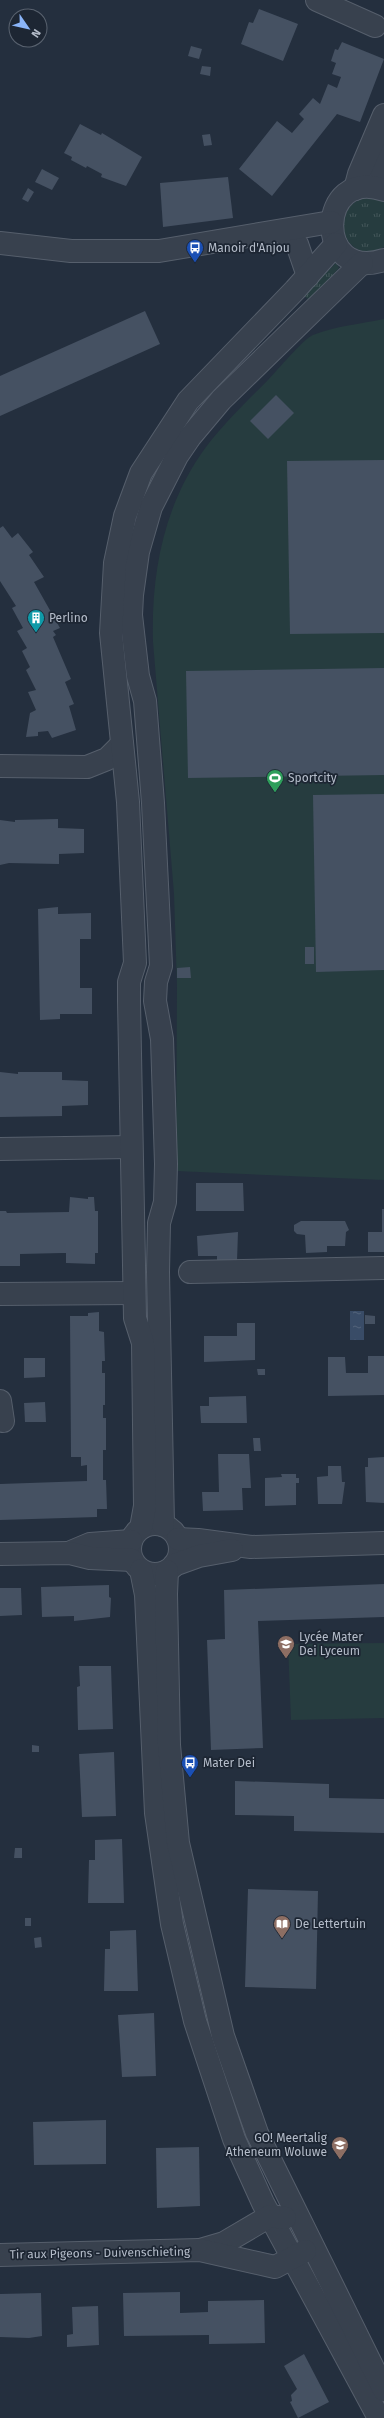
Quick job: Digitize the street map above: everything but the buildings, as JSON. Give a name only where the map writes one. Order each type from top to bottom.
[{"type":"street","points":[[318,0],[381,29]]},
{"type":"street","points":[[355,189],[359,174],[384,115]]},
{"type":"street","points":[[384,144],[381,174],[384,183]]},
{"type":"street","points":[[384,190],[366,187],[355,189],[338,203],[331,222],[336,244],[343,253],[362,262],[373,263],[384,260]]},
{"type":"street","points":[[0,242],[71,250],[159,251],[331,222]]},
{"type":"street","points":[[281,231],[297,244],[308,276]]},
{"type":"street","points":[[336,244],[308,276],[188,401],[141,473],[131,498],[115,563],[111,633],[128,802],[135,963],[129,982],[131,1147],[135,1318],[143,1343],[144,1506],[136,1550],[146,1595],[156,1813],[172,1924],[195,2021],[230,2125],[270,2216],[380,2418]]},
{"type":"street","points":[[362,262],[221,400],[190,437],[168,471],[151,507],[138,552],[132,595],[132,627],[138,676],[145,709],[153,803],[161,966],[156,982],[155,1001],[162,1039],[166,1164],[165,1202],[159,1223],[158,1272],[170,1532],[179,1553],[171,1568],[166,1594],[169,1745],[178,1843],[223,2036],[257,2134],[384,2390]]},
{"type":"street","points":[[0,766],[87,767],[107,759],[122,744]]},
{"type":"street","points":[[0,1148],[131,1147]]},
{"type":"street","points":[[190,1272],[384,1268]]},
{"type":"street","points":[[0,1294],[134,1293]]},
{"type":"street","points":[[136,1550],[156,1524],[170,1532],[198,1540],[251,1547]]},
{"type":"street","points":[[136,1550],[149,1573],[158,1574],[199,1556],[251,1547],[384,1543]]},
{"type":"street","points":[[0,1554],[70,1553],[90,1544],[136,1550]]},
{"type":"street","points":[[270,2216],[298,2219]]},
{"type":"street","name":"Tir aux Pigeons - Duivenschieting","points":[[200,2250],[224,2243],[270,2216]]},
{"type":"street","name":"Tir aux Pigeons - Duivenschieting","points":[[0,2255],[200,2250],[275,2267],[312,2247]]},
{"type":"green space","points":[[363,198],[379,199],[384,202],[384,247],[371,252],[360,250],[351,245],[345,236],[343,226],[344,215],[351,205]]},
{"type":"green space","points":[[336,263],[339,268],[309,300],[303,295]]},
{"type":"green space","name":"Sportcity","points":[[384,319],[384,1180],[176,1171],[177,986],[174,894],[153,642],[155,590],[163,540],[170,515],[180,492],[206,447],[228,421],[297,348],[309,337],[321,332],[339,327]]},
{"type":"green space","points":[[384,1643],[384,1718],[291,1720],[288,1644]]},
{"type":"water","points":[[350,1311],[364,1311],[364,1340],[350,1340]]},
{"type":"place","name":"Manoir d'Anjou","points":[[195,263]]},
{"type":"place","name":"Perlino","points":[[36,633]]},
{"type":"place","name":"Sportcity","points":[[275,793]]},
{"type":"place","name":"Lycée Mater Dei Lyceum","points":[[286,1659]]},
{"type":"place","name":"Mater Dei","points":[[190,1778]]},
{"type":"place","name":"De Lettertuin","points":[[282,1939]]},
{"type":"place","name":"GO! Meertalig Atheneum Woluwe","points":[[340,2160]]}]
